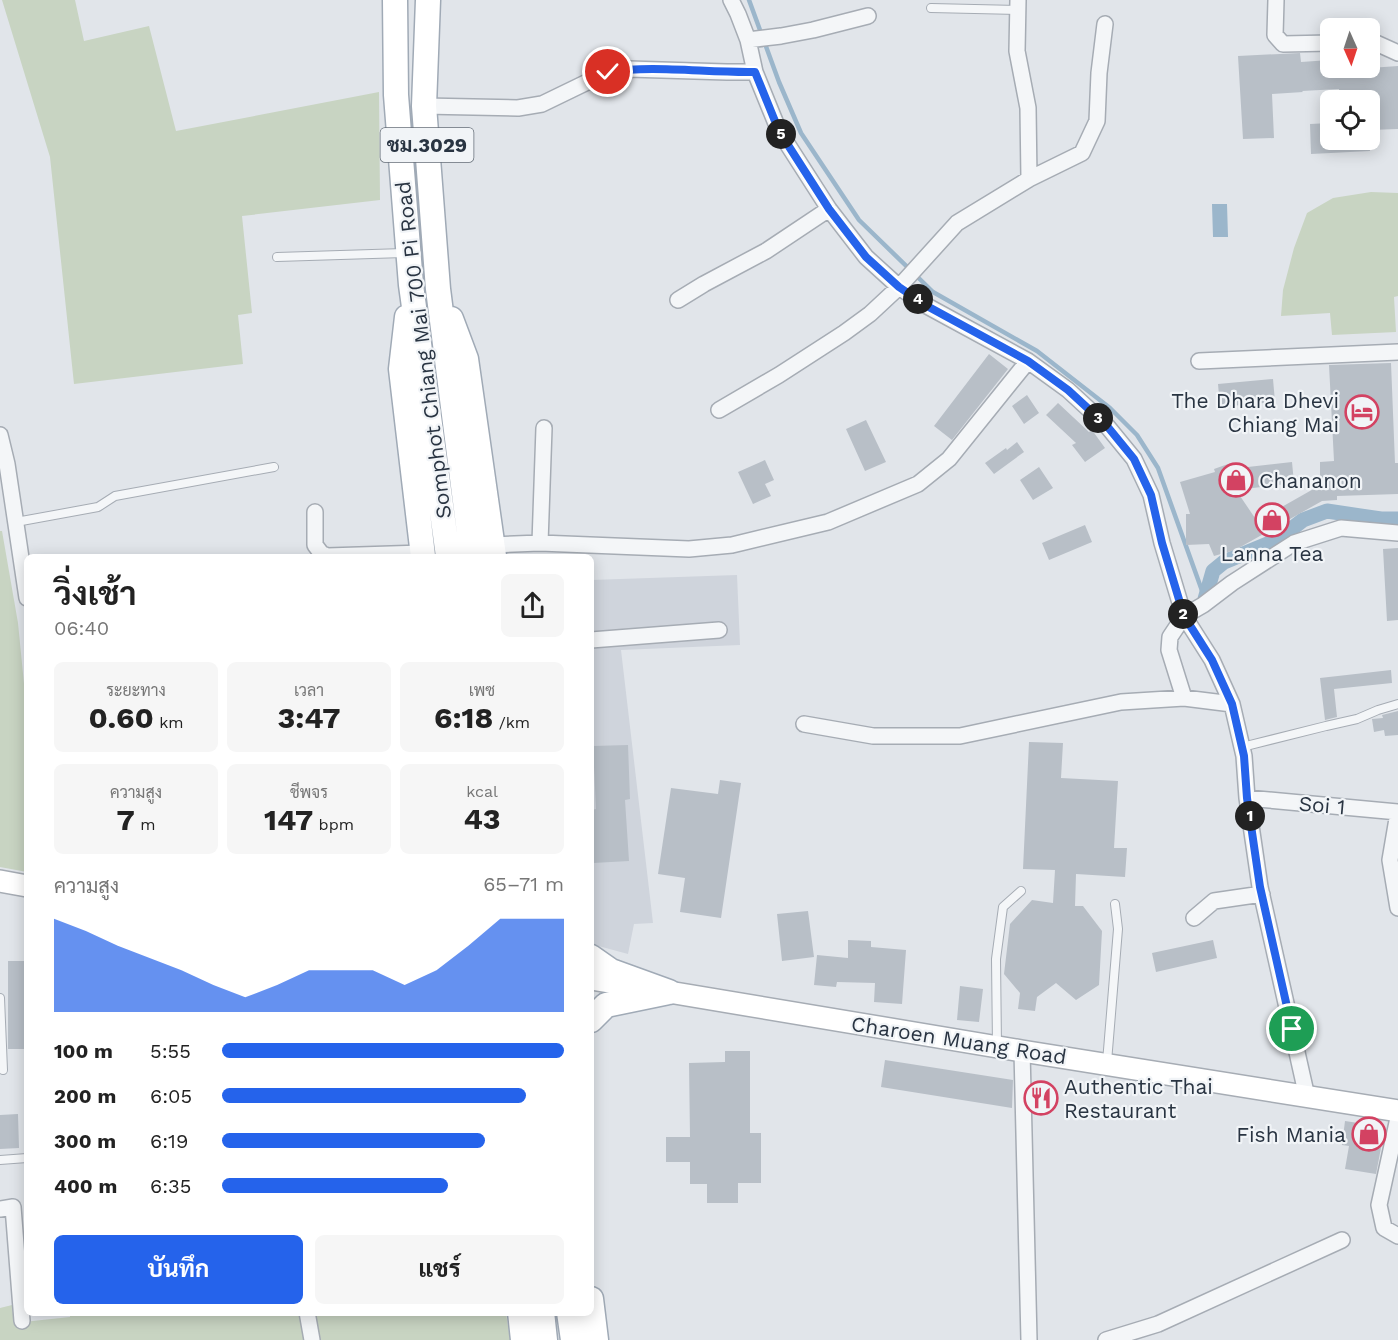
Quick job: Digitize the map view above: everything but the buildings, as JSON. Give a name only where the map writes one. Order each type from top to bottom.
[{"type":"main road","name":"Somphot Chiang Mai 700 Pi Road","points":[[395,0],[396,95],[411,285],[448,554]]},
{"type":"main road","name":"Somphot Chiang Mai 700 Pi Road","points":[[428,0],[424,106],[438,289],[466,358],[486,553]]},
{"type":"main road","points":[[411,285],[401,369],[423,554]]},
{"type":"main road","points":[[0,881],[24,885]]},
{"type":"main road","points":[[594,959],[611,971],[669,992]]},
{"type":"main road","name":"Charoen Muang Road","points":[[594,980],[1398,1111]]},
{"type":"main road","points":[[594,1017],[606,1005],[669,992]]},
{"type":"main road","points":[[520,1316],[523,1340]]},
{"type":"main road","points":[[542,1316],[545,1340]]},
{"type":"main road","points":[[570,1316],[573,1340]]},
{"type":"main road","points":[[593,1316],[596,1340]]},
{"type":"street","points":[[731,0],[748,40],[755,72],[779,131],[829,209],[866,257],[899,287],[927,306],[1028,361],[1068,390],[1107,426],[1134,459],[1151,495],[1162,543],[1184,616],[1212,660],[1232,704],[1244,756],[1247,798],[1262,894],[1307,1097]]},
{"type":"street","points":[[1276,0],[1275,35],[1283,44],[1320,43]]},
{"type":"street","points":[[1018,5],[1017,51],[1028,108],[1029,179]]},
{"type":"street","points":[[748,40],[802,32],[868,15]]},
{"type":"street","points":[[719,410],[780,375],[870,314],[899,287],[957,224],[1029,179],[1082,153],[1097,121],[1099,73],[1105,24]]},
{"type":"street","points":[[1380,45],[1398,53]]},
{"type":"street","points":[[424,106],[518,108],[542,104],[608,72],[629,69],[755,72]]},
{"type":"street","points":[[678,300],[766,251],[829,209]]},
{"type":"street","points":[[1199,361],[1398,352]]},
{"type":"street","points":[[486,553],[540,543],[689,549],[732,545],[828,522],[918,484],[949,459],[1028,361]]},
{"type":"street","points":[[540,543],[544,428]]},
{"type":"street","points":[[0,435],[24,577]]},
{"type":"street","points":[[315,512],[315,545],[323,554]]},
{"type":"street","points":[[1184,698],[1169,650],[1170,638],[1184,616],[1294,543],[1341,528],[1398,533]]},
{"type":"street","points":[[594,640],[719,630]]},
{"type":"street","points":[[804,723],[873,736],[960,736],[1121,702],[1184,698],[1232,704]]},
{"type":"street","name":"Soi 1","points":[[1247,798],[1398,813]]},
{"type":"street","points":[[1398,813],[1390,860],[1398,908]]},
{"type":"street","points":[[1194,918],[1214,901],[1262,894]]},
{"type":"street","points":[[1022,1051],[1029,1340]]},
{"type":"street","points":[[1398,1118],[1379,1205],[1384,1228],[1398,1236]]},
{"type":"street","points":[[0,1209],[13,1207],[22,1321]]},
{"type":"street","points":[[1106,1340],[1142,1335],[1158,1324],[1342,1240]]},
{"type":"street","points":[[308,1316],[312,1340]]},
{"type":"lane","points":[[931,8],[1018,5]]},
{"type":"lane","points":[[277,257],[409,253]]},
{"type":"lane","points":[[16,522],[98,507],[115,496],[274,467]]},
{"type":"lane","points":[[1242,747],[1357,719],[1398,704]]},
{"type":"lane","points":[[997,1047],[996,959],[1004,907],[1021,891]]},
{"type":"lane","points":[[1107,1064],[1118,929],[1115,904]]},
{"type":"lane","points":[[0,998],[3,1070]]},
{"type":"lane","points":[[0,1160],[24,1158]]},
{"type":"shaded area","points":[[737,575],[740,645],[621,650],[653,923],[634,924],[628,954],[594,945],[594,580]]},
{"type":"green space","points":[[2,0],[75,0],[84,41],[149,26],[176,131],[379,92],[380,200],[242,216],[252,313],[238,315],[243,364],[74,384],[50,157]]},
{"type":"green space","points":[[1371,192],[1398,193],[1398,296],[1394,297],[1396,332],[1332,335],[1330,313],[1281,316],[1283,290],[1294,248],[1307,213],[1333,198]]},
{"type":"green space","points":[[0,531],[2,531],[18,623],[24,684],[24,871],[0,867]]},
{"type":"green space","points":[[12,1305],[14,1323],[70,1316],[506,1316],[510,1340],[0,1340],[0,1308]]},
{"type":"water","points":[[1212,204],[1227,204],[1228,237],[1213,237]]},
{"type":"waterway","points":[[749,0],[779,82],[801,133],[859,220],[933,292],[1037,351],[1110,408],[1137,435],[1158,468],[1205,599]]},
{"type":"waterway","points":[[1205,599],[1213,571],[1224,562],[1277,540],[1303,520],[1327,511],[1381,519],[1398,519]]},
{"type":"place","name":"The Dhara Dhevi Chiang Mai","points":[[1362,412]]},
{"type":"place","name":"Chananon","points":[[1236,480]]},
{"type":"place","name":"Lanna Tea","points":[[1272,520]]},
{"type":"place","name":"Authentic Thai Restaurant","points":[[1041,1098]]},
{"type":"place","name":"Fish Mania","points":[[1369,1134]]},
{"type":"route","points":[[608,72],[629,69],[755,72],[779,131],[829,209],[866,257],[899,287],[927,306],[1028,361],[1068,390],[1107,426],[1134,459],[1151,495],[1173,584],[1184,616],[1212,660],[1232,704],[1244,756],[1247,798],[1260,887],[1292,1029]]}]
